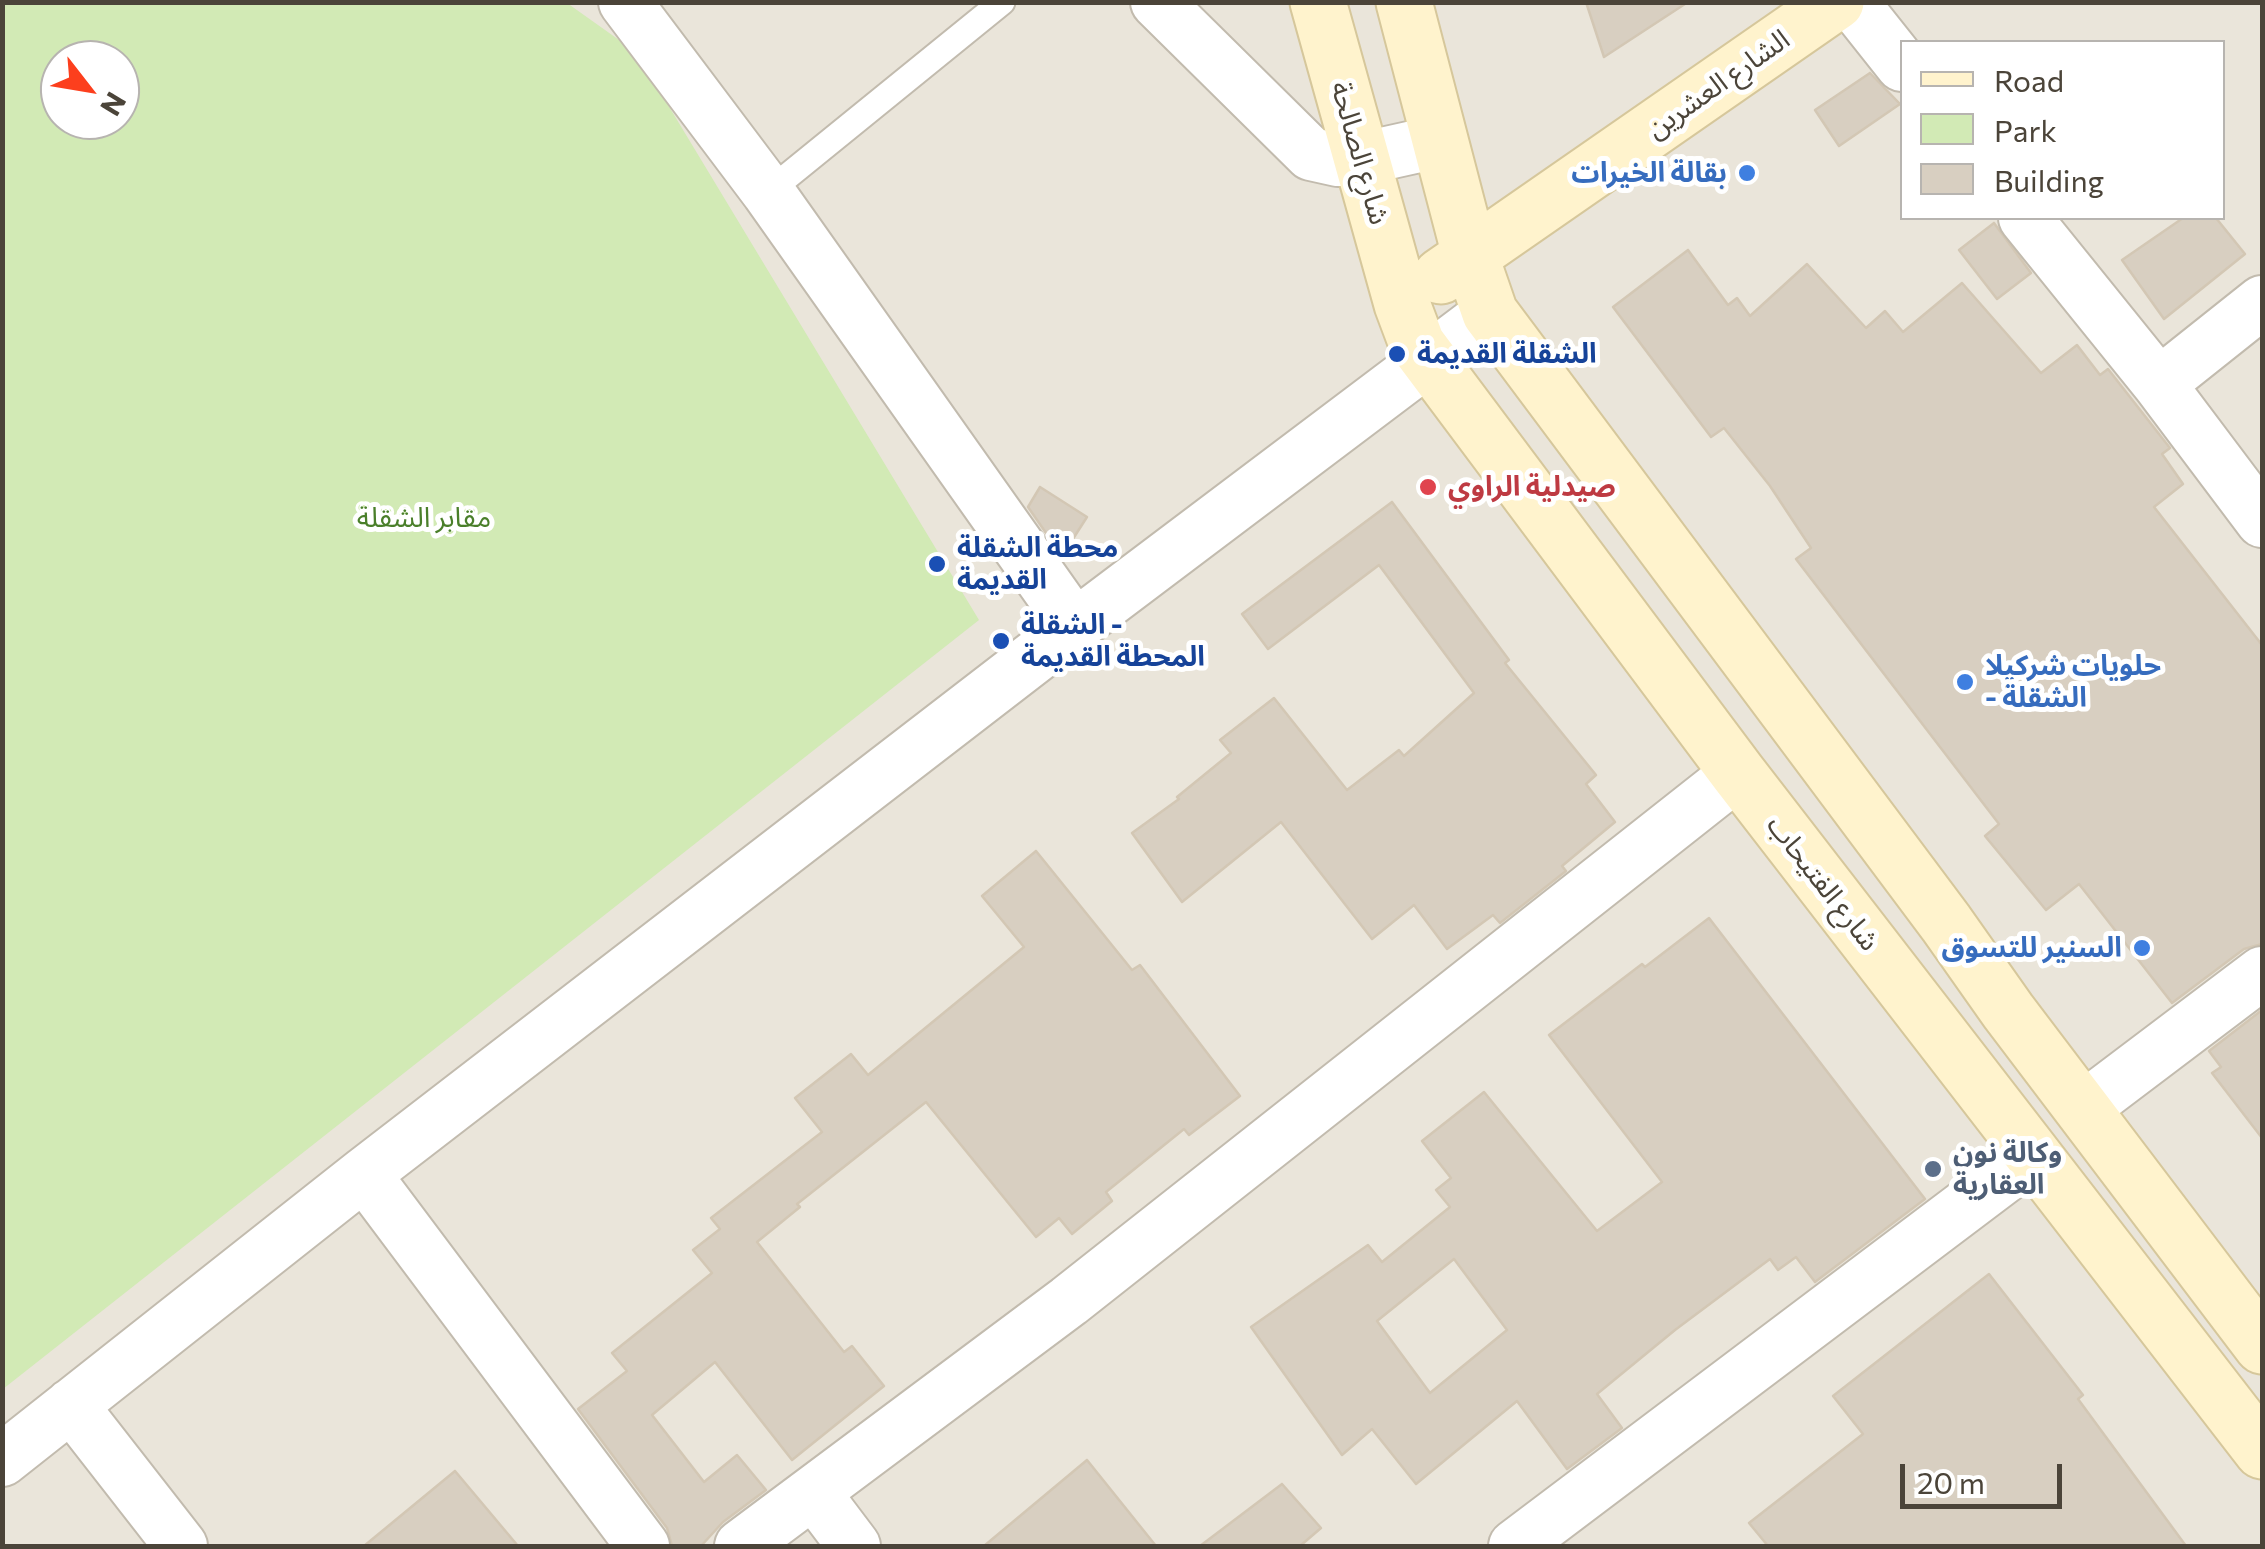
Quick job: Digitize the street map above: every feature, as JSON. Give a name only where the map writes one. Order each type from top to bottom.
[{"type":"main road","name":"شارع الصالحة","points":[[1318,2],[1402,304]]},
{"type":"main road","points":[[1404,2],[1470,256],[1490,313],[2262,1346]]},
{"type":"main road","name":"الشارع العشرين","points":[[1402,304],[1836,2]]},
{"type":"main road","name":"شارع الفتيحاب","points":[[1402,304],[1410,329],[1428,360],[1738,773],[2262,1451]]},
{"type":"street","points":[[625,2],[768,192],[1075,626]]},
{"type":"street","points":[[1158,2],[1310,154],[1338,160],[1360,159],[1440,140]]},
{"type":"street","points":[[1852,2],[1900,62]]},
{"type":"street","points":[[2027,220],[2159,384],[2262,521]]},
{"type":"street","points":[[2159,384],[2262,302]]},
{"type":"street","points":[[2,1460],[364,1174],[1075,626],[1490,313]]},
{"type":"street","points":[[741,1546],[1085,1289],[1738,773]]},
{"type":"street","points":[[2082,1110],[2262,973]]},
{"type":"street","points":[[1515,1546],[2032,1156]]},
{"type":"street","points":[[364,1174],[644,1546]]},
{"type":"street","points":[[72,1405],[182,1546]]},
{"type":"street","points":[[814,1493],[854,1546]]},
{"type":"lane","points":[[768,192],[1002,2]]},
{"type":"shaded area","points":[[3,3],[2262,3],[2262,1546],[3,1546]]},
{"type":"green space","name":"مقابر الشقلة","points":[[3,3],[567,3],[636,52],[979,620],[3,1389]]},
{"type":"building","points":[[1586,2],[1688,2],[1604,57]]},
{"type":"building","points":[[1870,73],[1900,104],[1839,146],[1815,110]]},
{"type":"building","points":[[2180,220],[2218,220],[2245,254],[2164,319],[2122,260]]},
{"type":"building","points":[[1994,223],[2031,273],[1997,299],[1959,250]]},
{"type":"building","points":[[1688,250],[1728,305],[1737,298],[1750,316],[1807,264],[1866,328],[1885,311],[1903,332],[1962,283],[2041,373],[2077,345],[2100,375],[2108,369],[2170,448],[2162,454],[2183,484],[2154,507],[2262,645],[2262,944],[2244,949],[2172,1003],[2079,884],[2046,910],[1985,836],[1999,824],[1796,559],[1811,548],[1770,486],[1724,428],[1711,437],[1613,307]]},
{"type":"building","points":[[1040,487],[1087,517],[1062,556],[1028,507]]},
{"type":"building","points":[[1392,502],[1509,660],[1505,663],[1596,775],[1586,784],[1615,822],[1562,866],[1566,871],[1500,923],[1493,915],[1447,949],[1414,905],[1372,939],[1281,822],[1182,902],[1132,833],[1179,799],[1231,753],[1220,740],[1274,698],[1347,790],[1399,750],[1404,756],[1474,693],[1379,565],[1268,649],[1242,614]]},
{"type":"building","points":[[1036,851],[1132,970],[1140,965],[1240,1096],[1189,1135],[1184,1129],[1106,1192],[1112,1201],[1072,1234],[1059,1218],[1036,1237],[926,1102],[797,1204],[800,1207],[757,1242],[844,1352],[852,1346],[884,1386],[792,1460],[715,1362],[652,1415],[704,1482],[737,1455],[766,1490],[723,1522],[701,1546],[672,1546],[667,1528],[578,1409],[627,1371],[612,1353],[712,1273],[693,1250],[720,1229],[711,1218],[822,1132],[795,1098],[851,1054],[868,1075],[1024,947],[982,896]]},
{"type":"building","points":[[1709,918],[1925,1199],[1815,1282],[1796,1257],[1778,1270],[1770,1259],[1675,1330],[1597,1394],[1622,1428],[1567,1469],[1517,1401],[1416,1484],[1372,1429],[1342,1455],[1251,1327],[1368,1245],[1382,1262],[1450,1207],[1436,1190],[1451,1178],[1422,1141],[1484,1092],[1597,1231],[1662,1182],[1549,1035],[1642,964],[1645,967]],"holes":[[[1454,1259],[1507,1330],[1430,1393],[1377,1321]]]},
{"type":"building","points":[[2262,1010],[2262,1138],[2212,1073],[2221,1067],[2209,1051]]},
{"type":"building","points":[[1989,1274],[2083,1395],[2078,1399],[2186,1546],[1768,1546],[1749,1523],[1863,1434],[1833,1396]]},
{"type":"building","points":[[1087,1460],[1156,1546],[984,1546]]},
{"type":"building","points":[[455,1471],[518,1546],[364,1546]]},
{"type":"building","points":[[1282,1484],[1321,1528],[1300,1546],[1200,1546]]},
{"type":"place","name":"بقالة الخيرات","points":[[1747,173]]},
{"type":"place","name":"الشقلة القديمة","points":[[1397,354]]},
{"type":"place","name":"صيدلية الراوي","points":[[1428,487]]},
{"type":"place","name":"محطة الشقلة القديمة","points":[[937,564]]},
{"type":"place","name":"الشقلة - المحطة القديمة","points":[[1001,641]]},
{"type":"place","name":"حلويات شركيلا - الشقلة","points":[[1965,682]]},
{"type":"place","name":"السنير للتسوق","points":[[2142,948]]},
{"type":"place","name":"وكالة نون العقارية","points":[[1933,1169]]}]
